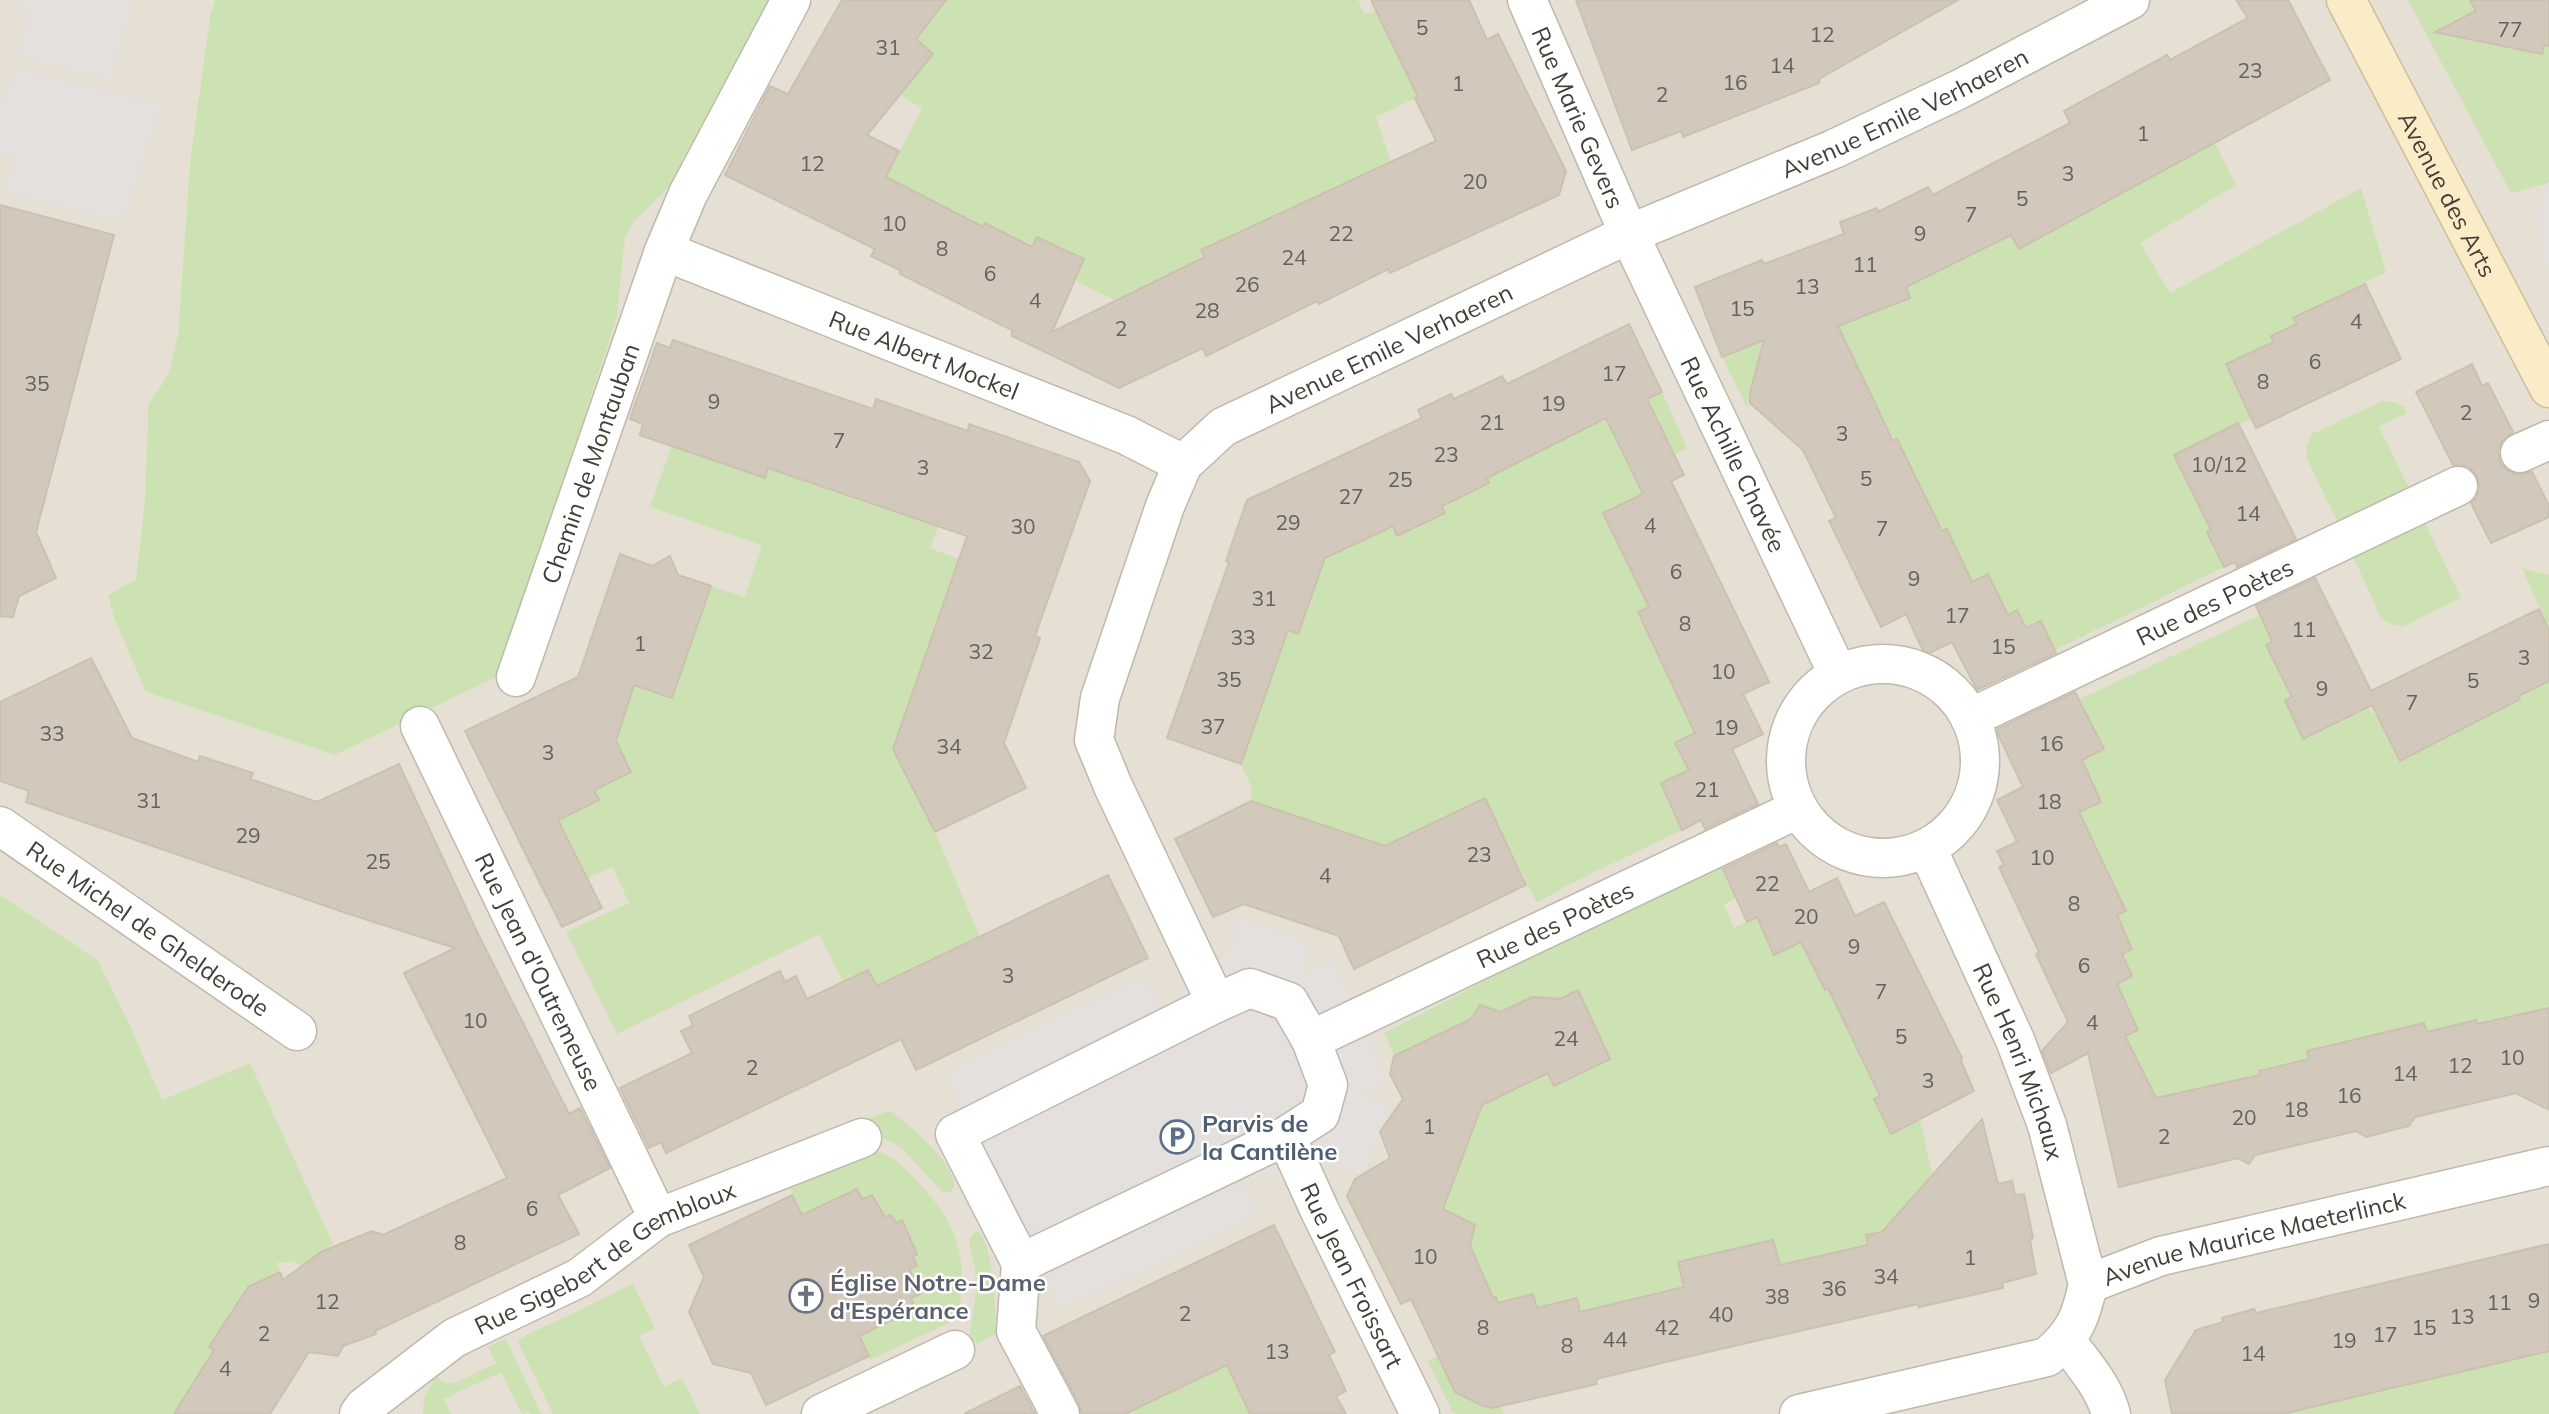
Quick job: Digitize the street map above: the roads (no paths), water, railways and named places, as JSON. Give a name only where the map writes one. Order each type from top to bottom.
[{"type":"street","name":"Chemin de Montauban","points":[[516,677],[664,251],[688,194],[791,0]]},
{"type":"street","name":"Rue Marie Gevers","points":[[1527,0],[1629,234]]},
{"type":"street","name":"Avenue Emile Verhaeren","points":[[1216,1003],[1113,786],[1094,740],[1100,698],[1165,506],[1183,464],[1223,427],[1629,234],[1834,149],[1960,89],[2130,0]]},
{"type":"street","name":"Avenue des Arts","points":[[2346,0],[2549,388]]},
{"type":"street","name":"Rue Achille Chavée","points":[[1629,234],[1838,674]]},
{"type":"street","name":"Rue Albert Mockel","points":[[664,251],[1126,435],[1183,464]]},
{"type":"street","name":"Rue des Poètes","points":[[1970,718],[2458,486]]},
{"type":"street","points":[[1874,664],[1898,664],[1920,670],[1958,697],[1970,718],[1978,737],[1981,757],[1979,778],[1971,802],[1957,824],[1944,838],[1927,848],[1906,856],[1885,859],[1862,857],[1824,839],[1809,825],[1798,809],[1789,787],[1785,764],[1787,742],[1801,707],[1818,688],[1838,674],[1855,667],[1874,664]]},
{"type":"street","name":"Rue Jean d'Outremeuse","points":[[420,726],[658,1218]]},
{"type":"street","name":"Rue des Poètes","points":[[1311,1041],[1798,809]]},
{"type":"street","name":"Rue Michel de Ghelderode","points":[[0,826],[296,1031]]},
{"type":"street","name":"Rue Henri Michaux","points":[[1927,848],[2015,1040],[2047,1125],[2088,1284]]},
{"type":"street","points":[[1021,1263],[1286,1136],[1320,1114],[1328,1086],[1311,1041],[1289,1002],[1250,988],[955,1135],[1021,1263],[1016,1331],[1060,1414]]},
{"type":"street","name":"Rue Jean Froissart","points":[[1286,1136],[1420,1414]]},
{"type":"street","name":"Rue Sigebert de Gembloux","points":[[362,1410],[454,1338],[579,1278],[658,1218],[862,1138]]},
{"type":"street","name":"Avenue Maurice Maeterlinck","points":[[2066,1342],[2082,1315],[2088,1284],[2161,1256],[2549,1166]]},
{"type":"street","points":[[1799,1414],[2048,1357],[2066,1342],[2088,1370],[2111,1414]]},
{"type":"street","points":[[821,1414],[955,1350]]},
{"type":"place","name":"Parvis de la Cantilène","points":[[1177,1137]]},
{"type":"place","name":"Église Notre-Dame d'Espérance","points":[[806,1296]]}]
